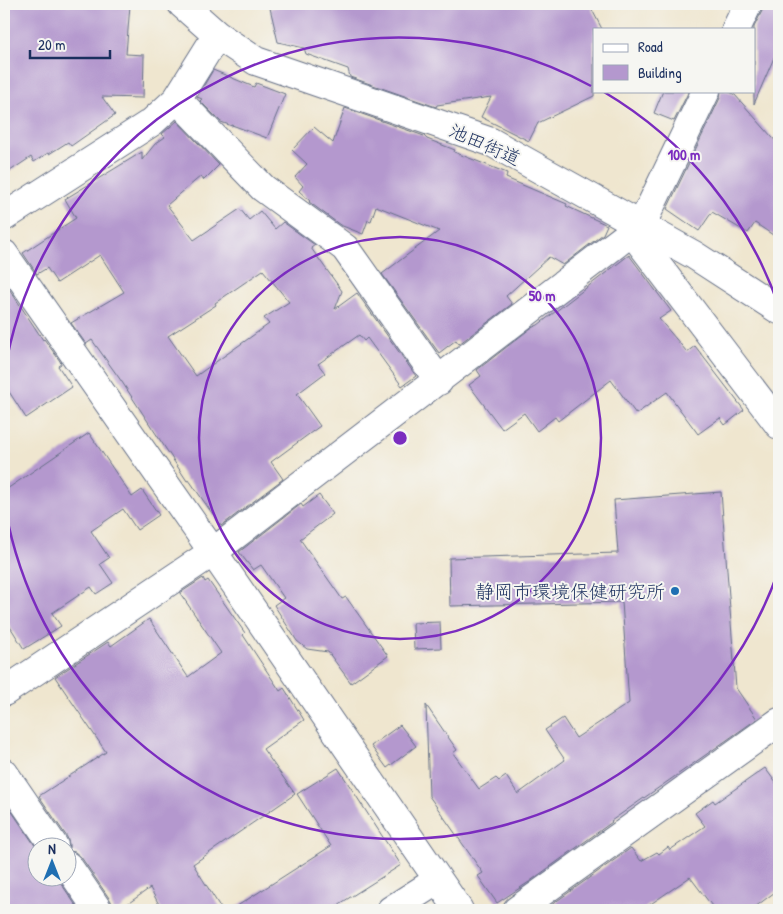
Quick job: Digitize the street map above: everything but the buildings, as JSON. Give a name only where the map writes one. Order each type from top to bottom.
[{"type":"street","name":"池田街道","points":[[186,4],[217,35],[256,61],[491,142],[637,228],[694,255],[779,310]]},
{"type":"street","points":[[736,28],[748,4]]},
{"type":"street","points":[[4,217],[152,122],[177,99],[217,35]]},
{"type":"street","points":[[4,692],[213,552],[637,228],[705,92]]},
{"type":"street","points":[[177,99],[263,188],[345,248],[439,381]]},
{"type":"street","points":[[637,228],[779,425]]},
{"type":"street","points":[[4,254],[213,552],[460,910]]},
{"type":"street","points":[[517,910],[779,722]]},
{"type":"street","points":[[4,773],[47,836]]},
{"type":"street","points":[[391,910],[438,880]]},
{"type":"street","points":[[78,881],[98,910]]},
{"type":"place","name":"静岡市環境保健研究所","points":[[675,591]]}]
